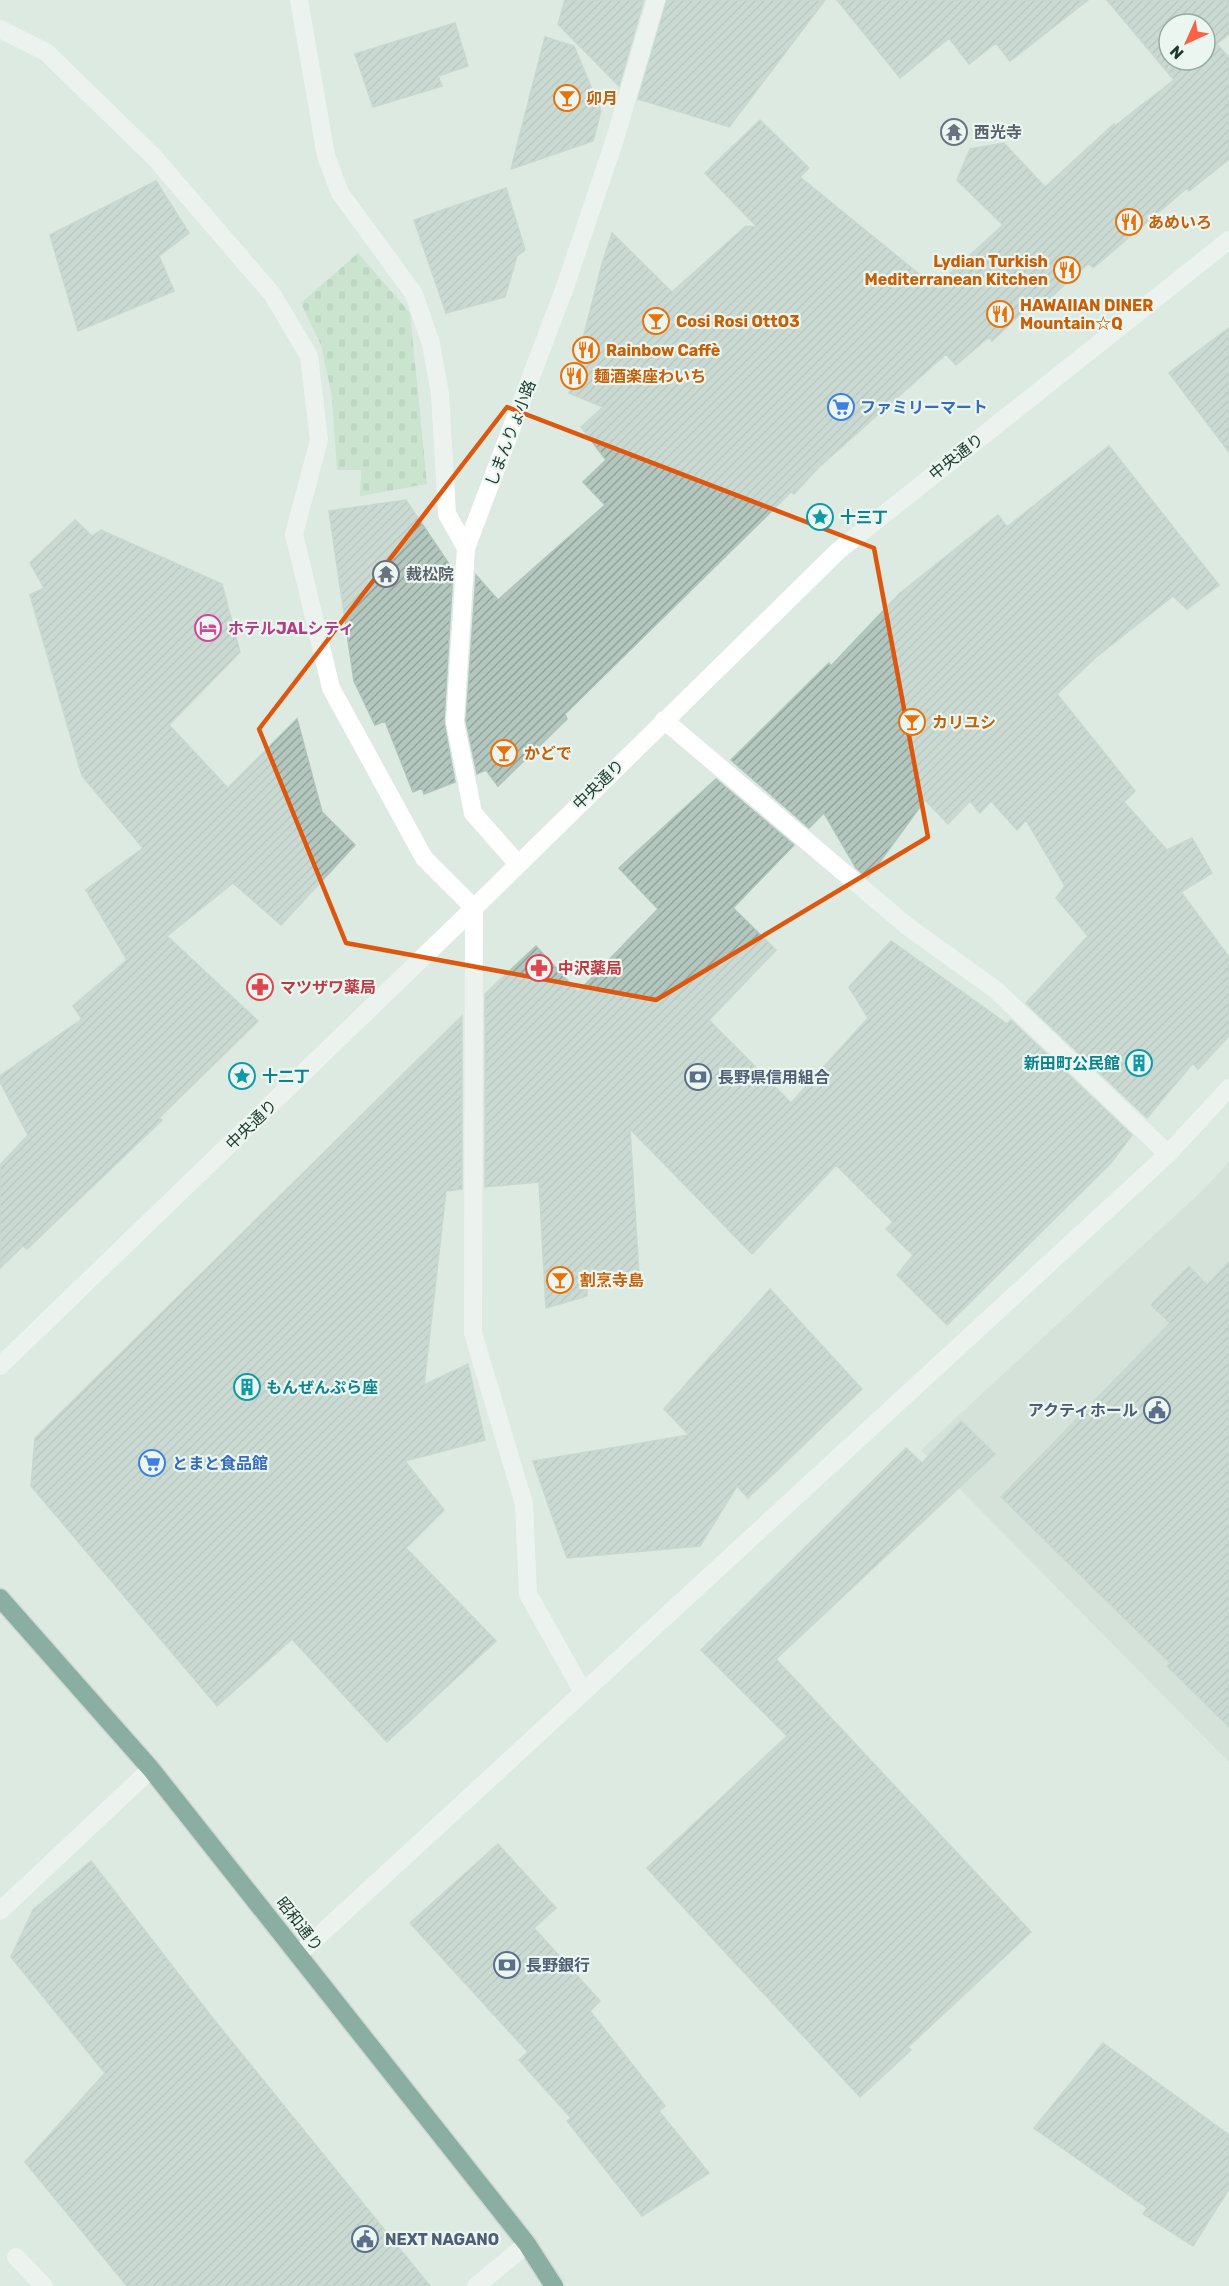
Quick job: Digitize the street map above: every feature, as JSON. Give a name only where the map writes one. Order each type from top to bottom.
[{"type":"highway","name":"昭和通り","points":[[0,1598],[151,1769],[526,2244],[554,2286]]},
{"type":"street","points":[[299,0],[330,165],[340,193],[414,294],[431,344],[440,394],[447,514],[466,548]]},
{"type":"street","name":"しまんりょ小路","points":[[517,863],[474,813],[455,722],[466,548],[554,318],[614,142],[656,0]]},
{"type":"street","points":[[0,29],[46,52],[154,156],[272,294],[309,356],[319,440],[294,534],[331,688],[423,858],[474,908],[473,1333],[524,1504],[528,1594],[583,1692]]},
{"type":"street","name":"中央通り","points":[[0,1366],[474,908],[517,863],[838,550],[1229,240]]},
{"type":"street","points":[[664,720],[907,926],[996,990],[1168,1154]]},
{"type":"street","points":[[299,1954],[1168,1154],[1229,1088]]},
{"type":"street","points":[[0,1911],[151,1769]]},
{"type":"street","points":[[476,2286],[526,2244]]},
{"type":"street","points":[[16,2257],[45,2286]]},
{"type":"highlighted area","points":[[507,407],[874,548],[928,837],[656,1000],[346,943],[259,729]]},
{"type":"shaded area","points":[[1229,1162],[1229,1762],[921,1450],[1203,1190]]},
{"type":"green space","points":[[358,253],[410,313],[427,484],[360,496],[361,470],[337,470],[332,396],[321,345],[301,303]]},
{"type":"building","points":[[565,0],[644,0],[619,86],[558,24]]},
{"type":"building","points":[[667,0],[825,0],[729,127],[638,99]]},
{"type":"building","points":[[837,0],[1088,0],[1010,61],[996,43],[969,64],[949,38],[900,78]]},
{"type":"building","points":[[1107,0],[1229,0],[1229,34],[1217,44],[1217,12],[1157,12],[1157,60]]},
{"type":"building","points":[[455,23],[468,66],[438,76],[442,86],[373,107],[355,54]]},
{"type":"building","points":[[545,37],[574,46],[601,111],[593,141],[511,169]]},
{"type":"building","points":[[1217,44],[1229,58],[1229,159],[1189,191],[1187,188],[1093,268],[1089,263],[1041,306],[1035,300],[992,341],[989,337],[956,365],[946,354],[819,467],[794,494],[791,492],[565,714],[567,719],[498,786],[486,770],[477,774],[466,721],[476,575],[498,600],[605,505],[583,482],[606,460],[581,427],[603,407],[569,393],[612,233],[672,292],[746,226],[757,227],[705,173],[760,120],[809,168],[800,177],[935,287],[1003,225],[957,180],[970,149],[1004,143],[1045,187],[1114,124],[1116,125],[1174,80],[1167,72],[1217,72]]},
{"type":"building","points":[[156,181],[189,233],[159,256],[174,291],[78,331],[50,235]]},
{"type":"building","points":[[506,188],[525,250],[517,256],[505,297],[446,313],[414,220]]},
{"type":"building","points":[[1229,328],[1229,452],[1169,373]]},
{"type":"building","points":[[1109,446],[1219,585],[1187,609],[1173,596],[1095,658],[1057,694],[1135,791],[1124,802],[1167,850],[1192,838],[1212,873],[1181,892],[1229,957],[1229,1036],[1198,1069],[1193,1063],[1147,1118],[1026,1003],[1088,936],[1056,898],[1065,886],[1026,820],[1017,830],[991,801],[980,813],[970,801],[948,824],[925,800],[868,878],[856,868],[824,813],[809,828],[731,760],[829,663],[831,666],[899,594],[998,515],[1007,527]]},
{"type":"building","points":[[406,500],[453,570],[444,722],[455,782],[424,794],[422,788],[413,792],[385,721],[375,725],[354,681],[329,511]]},
{"type":"building","points":[[75,520],[92,536],[101,530],[222,584],[240,652],[169,725],[228,788],[297,719],[322,812],[355,845],[281,925],[233,883],[167,936],[258,1021],[159,1118],[162,1120],[27,1249],[23,1246],[0,1268],[0,1165],[28,1135],[0,1082],[0,1076],[82,1019],[73,1006],[127,960],[86,890],[143,848],[82,776],[30,595],[44,588],[30,563]]},
{"type":"building","points":[[716,779],[794,845],[733,908],[776,950],[709,1020],[791,1103],[868,1018],[849,987],[891,941],[1007,1024],[1011,1020],[1132,1135],[1111,1163],[947,1325],[897,1275],[913,1255],[886,1229],[893,1222],[836,1165],[752,1254],[630,1129],[639,1276],[587,1279],[587,1296],[546,1308],[539,1182],[485,1187],[485,994],[536,946],[578,992],[658,909],[619,868]]},
{"type":"building","name":"もんぜんぷら座","points":[[462,1016],[462,1189],[446,1191],[424,1385],[468,1364],[485,1440],[405,1461],[444,1510],[406,1548],[496,1641],[387,1742],[292,1639],[217,1706],[31,1486],[35,1438]]},
{"type":"building","name":"アクティホール","points":[[1229,1262],[1229,1727],[1167,1666],[1170,1663],[1001,1497],[1170,1323],[1151,1305],[1189,1266],[1207,1285]]},
{"type":"building","points":[[770,1289],[862,1389],[748,1498],[737,1486],[700,1546],[567,1558],[533,1461],[689,1435],[664,1409]]},
{"type":"building","points":[[961,1421],[995,1454],[776,1659],[1031,1932],[908,2047],[911,2050],[860,2097],[647,1868],[787,1736],[701,1650],[906,1448],[922,1463]]},
{"type":"building","name":"長野銀行","points":[[498,1844],[556,1908],[534,1928],[600,2001],[590,2011],[665,2106],[659,2111],[709,2173],[642,2216],[567,2121],[571,2118],[519,2060],[528,2052],[410,1923]]},
{"type":"building","points":[[91,1861],[211,2016],[430,2286],[127,2286],[25,2162],[105,2073],[11,1957],[33,1910]]},
{"type":"building","points":[[1103,2043],[1229,2135],[1229,2189],[1193,2246],[1143,2214],[1147,2208],[1034,2128]]},
{"type":"place","name":"卯月","points":[[567,98]]},
{"type":"place","name":"西光寺","points":[[954,132]]},
{"type":"place","name":"あめいろ","points":[[1129,222]]},
{"type":"place","name":"Lydian Turkish Mediterranean Kitchen","points":[[1067,270]]},
{"type":"place","name":"HAWAIIAN DINER Mountain☆Q","points":[[1000,314]]},
{"type":"place","name":"Cosi Rosi OttO3","points":[[656,321]]},
{"type":"place","name":"Rainbow Caffè","points":[[586,350]]},
{"type":"place","name":"麺酒楽座わいち","points":[[574,376]]},
{"type":"place","name":"ファミリーマート","points":[[841,407]]},
{"type":"place","name":"十三丁","points":[[820,517]]},
{"type":"place","name":"裁松院","points":[[386,574]]},
{"type":"place","name":"ホテルJALシティ","points":[[208,628]]},
{"type":"place","name":"カリユシ","points":[[912,722]]},
{"type":"place","name":"かどで","points":[[504,753]]},
{"type":"place","name":"中沢薬局","points":[[539,968]]},
{"type":"place","name":"マツザワ薬局","points":[[260,987]]},
{"type":"place","name":"新田町公民館","points":[[1139,1063]]},
{"type":"place","name":"十二丁","points":[[242,1076]]},
{"type":"place","name":"長野県信用組合","points":[[698,1077]]},
{"type":"place","name":"割烹寺島","points":[[560,1280]]},
{"type":"place","name":"もんぜんぷら座","points":[[247,1387]]},
{"type":"place","name":"アクティホール","points":[[1157,1410]]},
{"type":"place","name":"とまと食品館","points":[[152,1463]]},
{"type":"place","name":"長野銀行","points":[[507,1965]]},
{"type":"place","name":"NEXT NAGANO","points":[[365,2239]]}]
